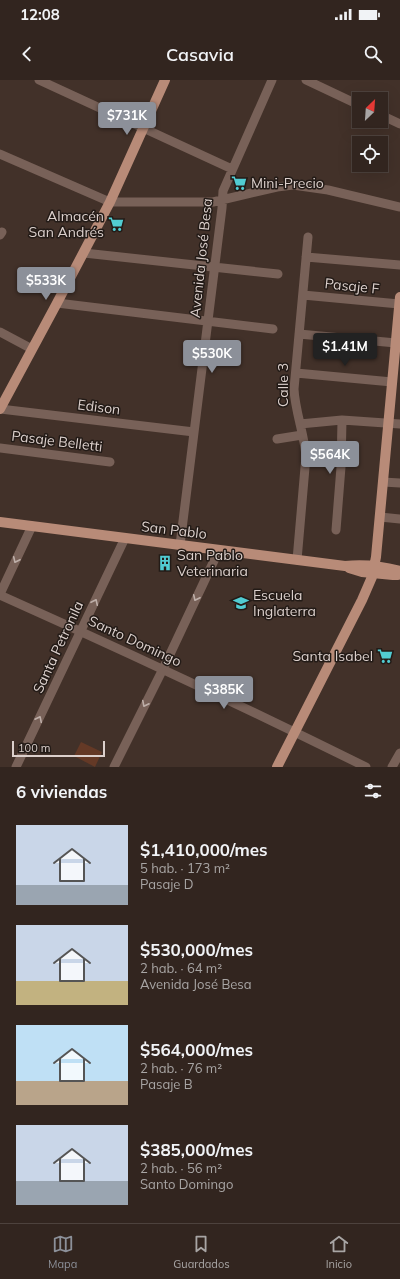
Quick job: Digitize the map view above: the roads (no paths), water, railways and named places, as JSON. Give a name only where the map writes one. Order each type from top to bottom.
[{"type":"main road","points":[[0,409],[110,202],[165,80]]},
{"type":"main road","points":[[277,767],[362,600],[375,570],[400,301]]},
{"type":"main road","name":"San Pablo","points":[[0,522],[345,566],[365,564],[375,570],[400,573]]},
{"type":"street","points":[[39,80],[232,169]]},
{"type":"street","name":"Avenida José Besa","points":[[180,545],[223,191],[272,80]]},
{"type":"street","points":[[306,80],[352,102]]},
{"type":"street","points":[[388,118],[400,124]]},
{"type":"street","points":[[0,154],[110,202],[206,202],[222,200],[277,187],[294,186],[328,190],[400,207]]},
{"type":"street","name":"Calle 3","points":[[297,560],[306,456],[295,395],[308,237]]},
{"type":"street","points":[[84,253],[278,274]]},
{"type":"street","points":[[306,257],[400,265]]},
{"type":"street","name":"Pasaje F","points":[[303,294],[400,301]]},
{"type":"street","points":[[57,303],[273,329]]},
{"type":"street","points":[[0,332],[32,349]]},
{"type":"street","points":[[299,334],[396,343]]},
{"type":"street","points":[[296,373],[392,382]]},
{"type":"street","name":"Edison","points":[[0,409],[194,432]]},
{"type":"street","points":[[336,530],[342,463],[342,420]]},
{"type":"street","points":[[300,424],[342,420],[400,424]]},
{"type":"street","points":[[277,439],[302,435]]},
{"type":"street","name":"Pasaje Belletti","points":[[0,448],[110,462]]},
{"type":"street","points":[[383,482],[400,483]]},
{"type":"street","points":[[380,517],[400,519]]},
{"type":"street","points":[[0,594],[32,526]]},
{"type":"street","name":"Santa Petronila","points":[[16,767],[125,538]]},
{"type":"street","points":[[114,767],[163,669],[219,550]]},
{"type":"street","name":"Santo Domingo","points":[[0,594],[295,731],[366,767]]},
{"type":"street","points":[[392,767],[400,753]]},
{"type":"place","name":"Mini-Precio","points":[[239,183]]},
{"type":"place","name":"Almacén San Andrés","points":[[116,224]]},
{"type":"place","name":"San Pablo Veterinaria","points":[[165,563]]},
{"type":"place","name":"Escuela Inglaterra","points":[[241,603]]},
{"type":"place","name":"Santa Isabel","points":[[385,656]]}]
